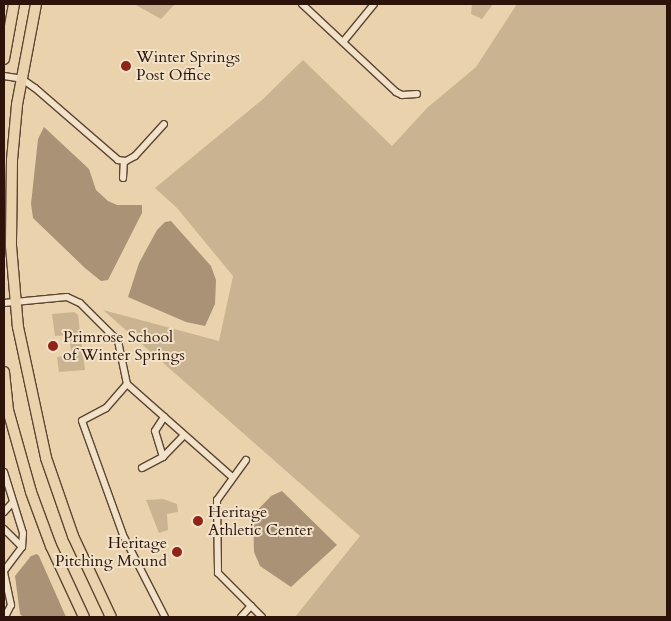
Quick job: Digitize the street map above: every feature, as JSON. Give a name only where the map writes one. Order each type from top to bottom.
[{"type":"main road","points":[[4,59],[14,4]]},
{"type":"main road","points":[[36,4],[22,79],[11,189],[15,302],[27,378],[46,458],[73,536],[111,617]]},
{"type":"main road","points":[[4,372],[8,410],[31,492],[55,555],[84,617]]},
{"type":"street","points":[[302,4],[396,92],[402,96],[416,94]]},
{"type":"street","points":[[343,42],[374,4]]},
{"type":"street","points":[[4,76],[22,79],[111,156],[124,161],[140,153],[164,124]]},
{"type":"street","points":[[123,178],[124,161]]},
{"type":"street","points":[[4,303],[67,297],[80,303],[118,341],[128,384],[232,477]]},
{"type":"street","points":[[128,384],[106,408],[82,421],[123,535],[165,617]]},
{"type":"street","points":[[163,457],[155,431],[164,417]]},
{"type":"street","points":[[142,468],[163,457],[184,435]]},
{"type":"street","points":[[246,460],[217,500],[218,573],[262,617]]},
{"type":"street","points":[[4,472],[5,482],[23,533],[22,547],[4,572],[6,594],[11,605],[5,617]]},
{"type":"street","points":[[4,512],[13,502]]},
{"type":"street","points":[[4,530],[22,547]]},
{"type":"street","points":[[241,617],[251,606]]},
{"type":"shaded area","points":[[134,4],[175,4],[161,19]]},
{"type":"shaded area","points":[[472,4],[493,4],[482,19],[471,14]]},
{"type":"shaded area","points":[[517,4],[667,4],[667,617],[295,617],[360,536],[103,310],[219,341],[233,276],[177,208],[155,188],[263,99],[303,60],[392,146],[427,108],[476,67]]},
{"type":"shaded area","points":[[44,127],[89,169],[96,190],[108,201],[117,205],[142,205],[142,213],[108,280],[101,281],[85,268],[33,218],[31,204],[38,139]]},
{"type":"shaded area","points":[[171,221],[211,266],[216,280],[215,304],[205,326],[186,322],[128,297],[139,263],[157,230],[165,222]]},
{"type":"shaded area","points":[[74,312],[78,315],[85,370],[59,372],[57,357],[72,355],[68,335],[55,336],[52,314]]},
{"type":"shaded area","points":[[282,491],[337,545],[291,587],[260,566],[254,552],[253,515],[271,496]]},
{"type":"shaded area","points":[[163,499],[177,504],[178,512],[167,514],[168,530],[159,533],[146,500]]},
{"type":"shaded area","points":[[37,554],[66,617],[23,617],[20,614],[15,576],[31,556]]},
{"type":"place","name":"Winter Springs Post Office","points":[[126,66]]},
{"type":"place","name":"Primrose School of Winter Springs","points":[[53,346]]},
{"type":"place","name":"Heritage Athletic Center","points":[[198,521]]},
{"type":"place","name":"Heritage Pitching Mound","points":[[177,552]]}]
